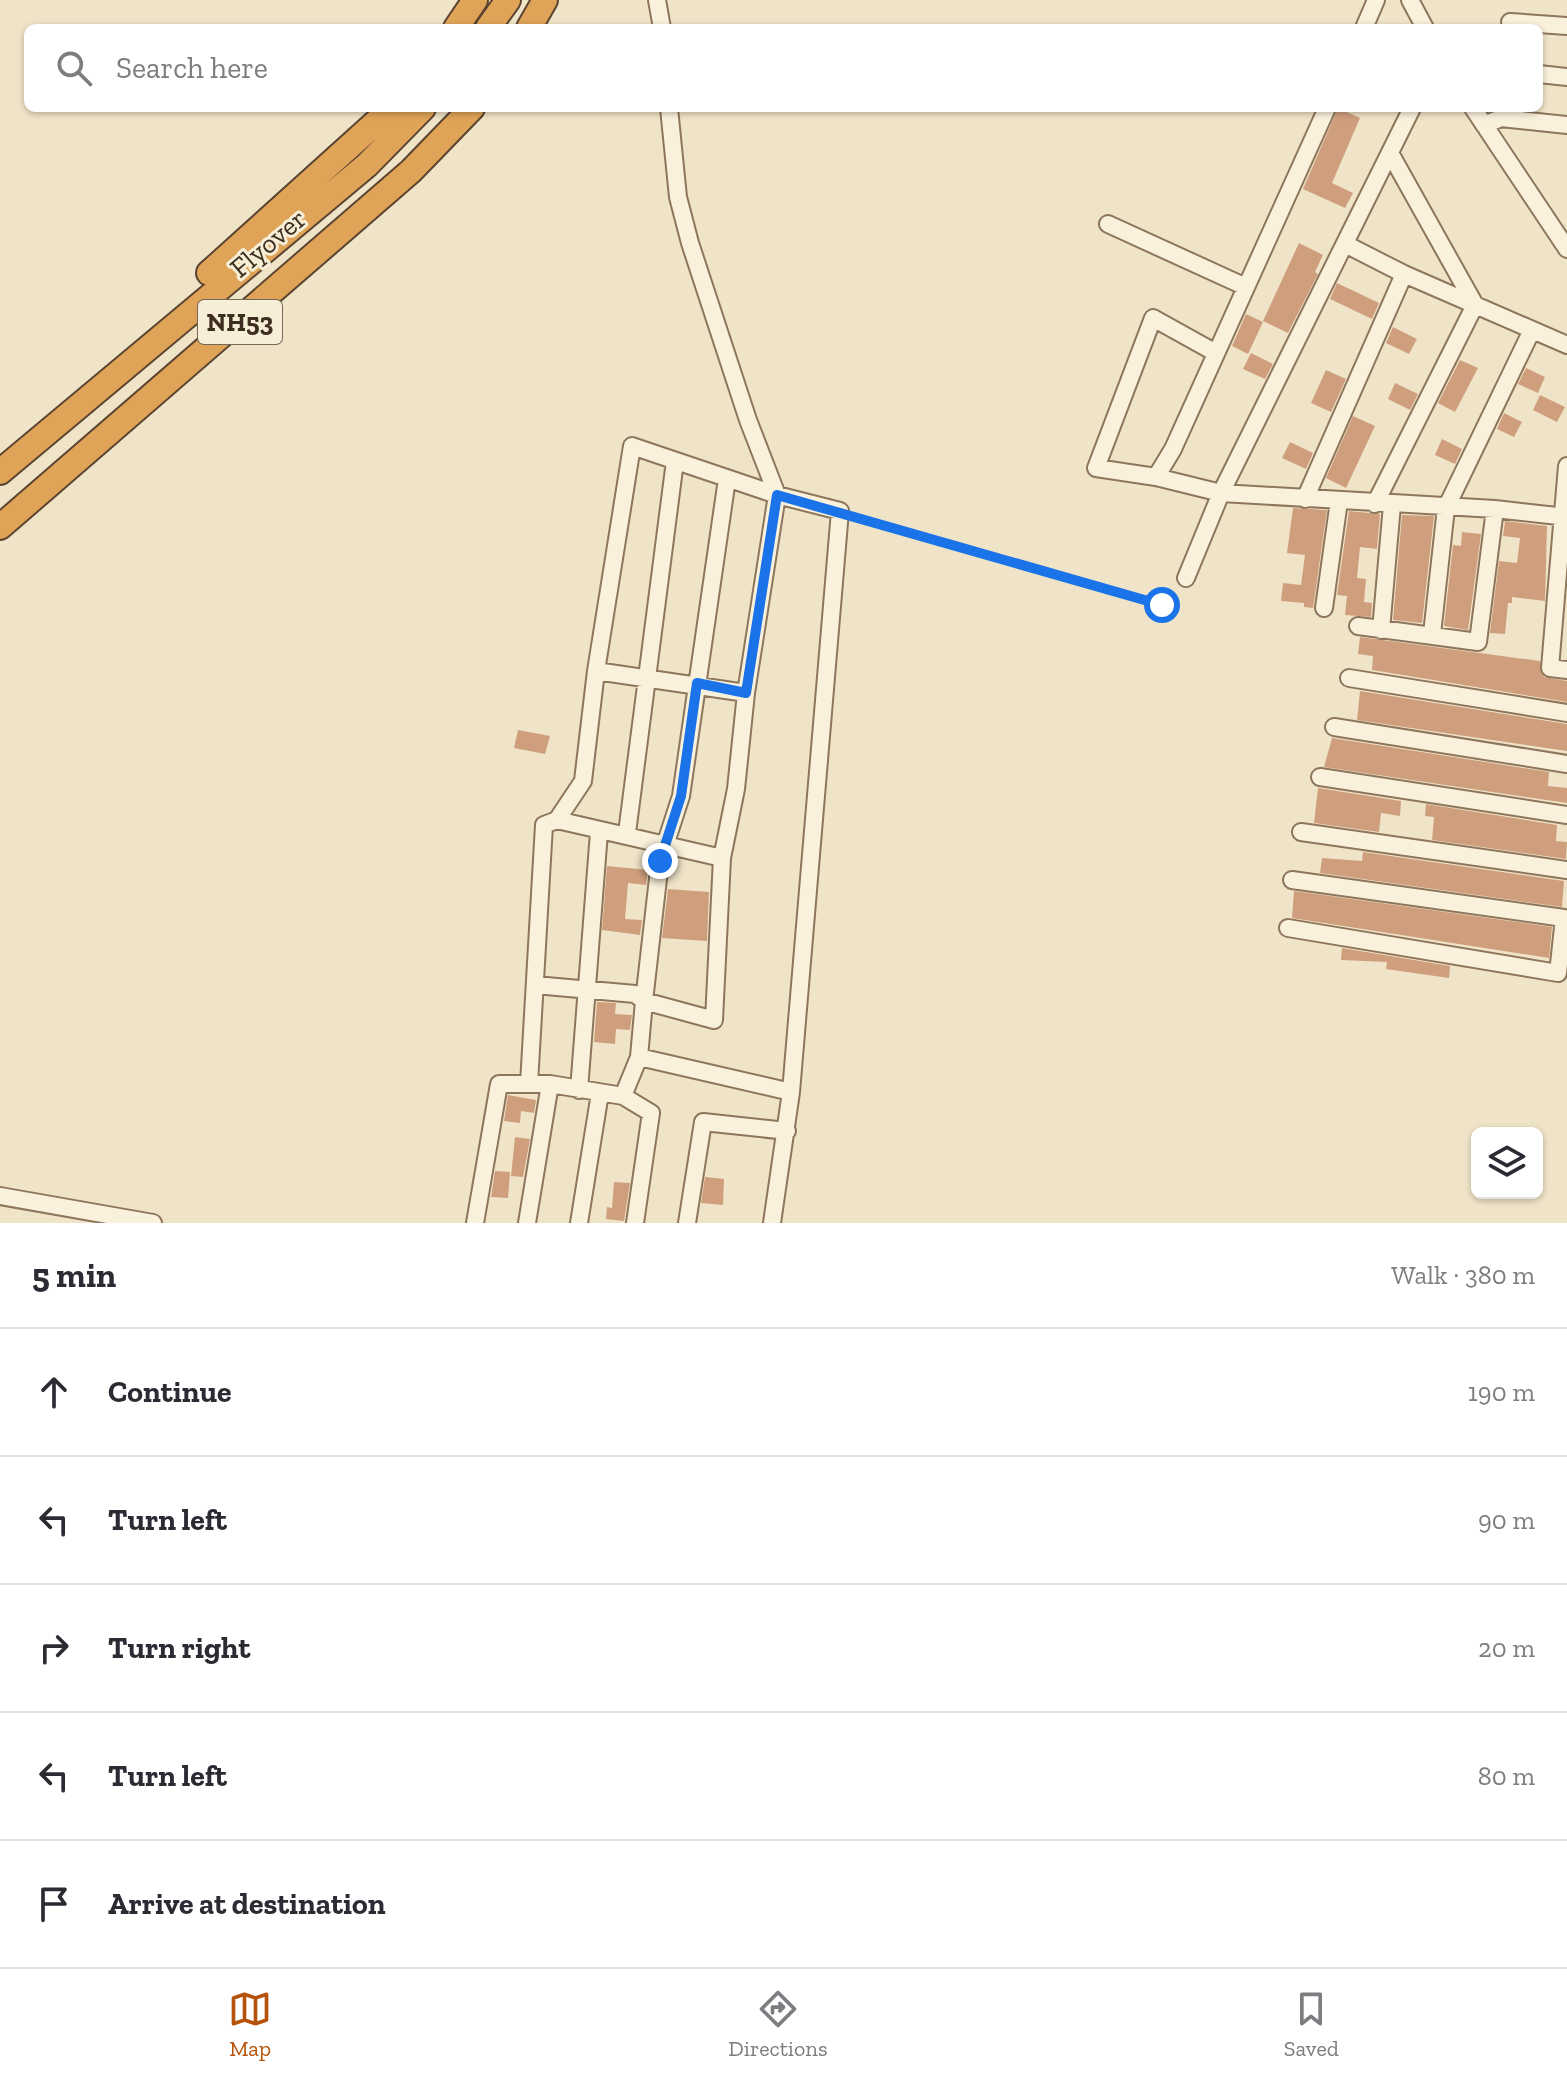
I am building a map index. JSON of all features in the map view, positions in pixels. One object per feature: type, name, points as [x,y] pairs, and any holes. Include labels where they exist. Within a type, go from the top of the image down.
[{"type":"highway","points":[[459,24],[475,0]]},
{"type":"highway","points":[[491,24],[508,0]]},
{"type":"highway","points":[[524,24],[536,0]]},
{"type":"highway","points":[[531,24],[545,0]]},
{"type":"highway","name":"NH53","points":[[0,451],[230,256],[388,112]]},
{"type":"highway","name":"Flyover","points":[[0,472],[367,165],[419,112]]},
{"type":"highway","name":"Flyover","points":[[0,511],[384,184],[456,112]]},
{"type":"highway","name":"NH53","points":[[0,527],[411,171],[468,112]]},
{"type":"street","points":[[657,0],[661,24]]},
{"type":"street","points":[[1366,24],[1376,0]]},
{"type":"street","points":[[1410,0],[1423,24]]},
{"type":"street","points":[[1510,22],[1538,24]]},
{"type":"street","points":[[1543,24],[1567,26]]},
{"type":"street","points":[[1543,74],[1567,77]]},
{"type":"street","points":[[535,985],[635,994],[644,1001],[714,1020],[722,858],[736,789],[746,693],[777,495],[748,420],[690,243],[678,197],[669,112]]},
{"type":"street","points":[[1156,477],[1325,112]]},
{"type":"street","points":[[1186,578],[1221,493],[1410,112]]},
{"type":"street","points":[[1476,112],[1567,249]]},
{"type":"street","points":[[1484,125],[1501,118],[1567,125]]},
{"type":"street","points":[[1390,153],[1475,305]]},
{"type":"street","points":[[1108,224],[1246,287]]},
{"type":"street","points":[[1345,244],[1404,274],[1567,345]]},
{"type":"street","points":[[1305,499],[1404,274]]},
{"type":"street","points":[[1381,630],[1383,504],[1475,305]]},
{"type":"street","points":[[1216,353],[1153,318],[1096,468],[1156,477],[1221,493],[1564,516]]},
{"type":"street","points":[[1432,634],[1446,508],[1532,330]]},
{"type":"street","points":[[529,1084],[544,825],[557,820],[583,781],[596,671],[632,446],[777,495],[840,511],[791,1092],[772,1223]]},
{"type":"street","points":[[627,833],[675,461]]},
{"type":"street","points":[[1567,466],[1550,668],[1567,670]]},
{"type":"street","points":[[623,1096],[639,1057],[665,844],[681,796],[727,479]]},
{"type":"street","points":[[1324,608],[1339,501]]},
{"type":"street","points":[[1358,626],[1478,642],[1495,509]]},
{"type":"street","points":[[596,671],[697,683],[746,693]]},
{"type":"street","points":[[1349,678],[1567,713]]},
{"type":"street","points":[[1334,727],[1567,764]]},
{"type":"street","points":[[1320,777],[1567,815]]},
{"type":"street","points":[[557,820],[599,832],[627,833],[722,858]]},
{"type":"street","points":[[579,1090],[599,832]]},
{"type":"street","points":[[1301,832],[1567,870]]},
{"type":"street","points":[[1288,928],[1558,973],[1566,914],[1292,880]]},
{"type":"street","points":[[639,1057],[791,1092]]},
{"type":"street","points":[[475,1223],[499,1084],[550,1084],[623,1096],[651,1113],[635,1223]]},
{"type":"street","points":[[527,1223],[550,1084]]},
{"type":"street","points":[[579,1223],[600,1093]]},
{"type":"street","points":[[687,1223],[703,1122],[787,1131]]},
{"type":"street","points":[[0,1196],[153,1223]]},
{"type":"path","points":[[840,511],[1162,605]]},
{"type":"building","points":[[1336,112],[1347,112],[1360,118],[1332,183],[1353,193],[1345,208],[1303,189]]},
{"type":"building","points":[[1299,243],[1323,255],[1315,272],[1318,274],[1288,333],[1263,321]]},
{"type":"building","points":[[1337,283],[1379,303],[1372,319],[1330,299]]},
{"type":"building","points":[[1246,314],[1263,322],[1248,354],[1232,346]]},
{"type":"building","points":[[1393,327],[1417,339],[1409,354],[1386,343]]},
{"type":"building","points":[[1251,353],[1273,364],[1265,379],[1243,369]]},
{"type":"building","points":[[1460,360],[1478,368],[1455,412],[1438,403]]},
{"type":"building","points":[[1526,368],[1545,377],[1538,393],[1518,384]]},
{"type":"building","points":[[1326,370],[1346,379],[1331,412],[1311,403]]},
{"type":"building","points":[[1395,383],[1418,394],[1410,410],[1388,399]]},
{"type":"building","points":[[1540,395],[1565,407],[1557,422],[1533,410]]},
{"type":"building","points":[[1504,413],[1522,422],[1514,437],[1497,429]]},
{"type":"building","points":[[1353,416],[1375,426],[1346,488],[1326,478]]},
{"type":"building","points":[[1442,439],[1462,449],[1455,464],[1435,455]]},
{"type":"building","points":[[1290,442],[1313,453],[1306,469],[1282,458]]},
{"type":"building","points":[[1293,508],[1327,510],[1313,608],[1304,607],[1304,603],[1281,601],[1283,583],[1301,585],[1305,555],[1287,553]]},
{"type":"building","points":[[1349,511],[1380,514],[1377,549],[1360,547],[1357,578],[1366,579],[1364,602],[1372,603],[1371,617],[1345,615],[1347,596],[1337,595]]},
{"type":"building","points":[[1402,515],[1434,516],[1422,623],[1393,620]]},
{"type":"building","points":[[1505,521],[1547,526],[1545,601],[1512,597],[1512,603],[1508,603],[1505,634],[1490,633],[1499,561],[1517,563],[1520,538],[1503,536]]},
{"type":"building","points":[[1462,532],[1481,534],[1468,630],[1444,626],[1453,545],[1461,546]]},
{"type":"building","points":[[1360,637],[1540,661],[1544,677],[1567,681],[1567,702],[1372,670],[1373,656],[1358,654]]},
{"type":"building","points":[[1360,691],[1567,724],[1567,751],[1357,720]]},
{"type":"building","points":[[518,730],[550,736],[545,754],[514,748]]},
{"type":"building","points":[[1332,738],[1549,772],[1548,786],[1567,788],[1567,803],[1324,767]]},
{"type":"building","points":[[1318,788],[1401,801],[1400,816],[1381,813],[1379,832],[1314,823]]},
{"type":"building","points":[[1426,804],[1557,825],[1556,841],[1567,842],[1566,859],[1432,840],[1434,817],[1425,816]]},
{"type":"building","points":[[1363,852],[1564,881],[1562,907],[1320,873],[1322,858],[1362,861]]},
{"type":"building","points":[[607,866],[648,870],[646,885],[628,883],[625,919],[642,920],[640,935],[602,930]]},
{"type":"building","points":[[668,889],[709,892],[707,941],[662,938]]},
{"type":"building","points":[[1294,891],[1552,927],[1549,958],[1292,918]]},
{"type":"building","points":[[1342,948],[1450,966],[1449,978],[1386,969],[1387,962],[1341,960]]},
{"type":"building","points":[[597,1002],[616,1003],[615,1014],[632,1015],[630,1030],[616,1029],[615,1044],[594,1042]]},
{"type":"building","points":[[508,1095],[536,1100],[534,1113],[521,1111],[520,1123],[504,1121]]},
{"type":"building","points":[[515,1137],[530,1139],[523,1177],[511,1176]]},
{"type":"building","points":[[495,1171],[510,1172],[508,1198],[491,1197]]},
{"type":"building","points":[[705,1177],[724,1179],[723,1205],[701,1203]]},
{"type":"building","points":[[614,1182],[630,1183],[624,1221],[606,1219],[607,1207],[612,1208]]},
{"type":"route","points":[[660,861],[681,796],[697,683],[746,693],[777,495],[1162,605]]}]
